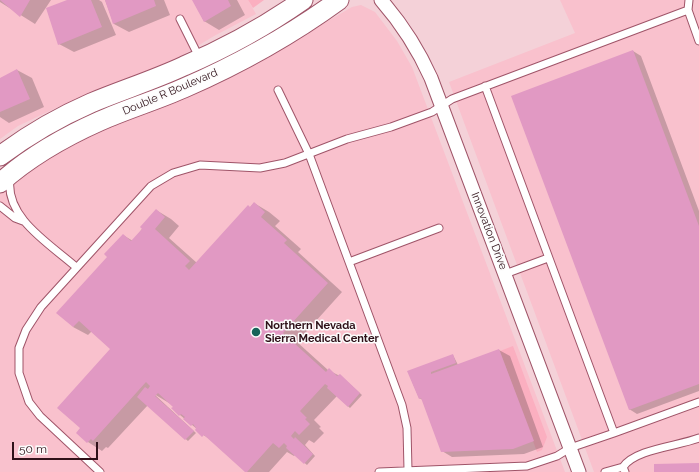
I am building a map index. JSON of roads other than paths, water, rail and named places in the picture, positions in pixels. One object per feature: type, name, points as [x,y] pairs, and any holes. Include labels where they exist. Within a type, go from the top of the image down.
[{"type":"main road","name":"Double R Boulevard","points":[[0,156],[40,129],[70,113],[200,59],[248,35],[303,0]]},
{"type":"main road","name":"Double R Boulevard","points":[[5,179],[40,153],[80,130],[185,88],[252,55],[294,30],[339,0]]},
{"type":"street","name":"Innovation Drive","points":[[381,0],[398,18],[414,43],[431,78],[579,472]]},
{"type":"lane","points":[[689,0],[688,10],[699,41]]},
{"type":"lane","points":[[100,472],[34,409],[24,392],[19,373],[20,348],[26,330],[38,310],[145,192],[158,181],[173,173],[191,167],[212,164],[268,167],[285,163],[347,139],[407,122],[432,112],[441,104],[485,86],[688,10]]},
{"type":"lane","points":[[180,20],[200,59]]},
{"type":"lane","points":[[485,86],[614,433]]},
{"type":"lane","points":[[278,90],[309,154],[402,405],[407,428],[408,470]]},
{"type":"lane","points":[[5,179],[11,197],[23,221]]},
{"type":"lane","points":[[0,206],[15,218],[23,221],[76,267]]},
{"type":"lane","points":[[349,262],[439,228]]},
{"type":"lane","points":[[505,274],[548,258]]},
{"type":"lane","points":[[379,472],[521,467],[557,456],[570,448],[699,402]]},
{"type":"lane","points":[[605,472],[624,469],[628,460],[640,455],[699,438]]},
{"type":"place","name":"Northern Nevada Sierra Medical Center","points":[[256,332]]}]
